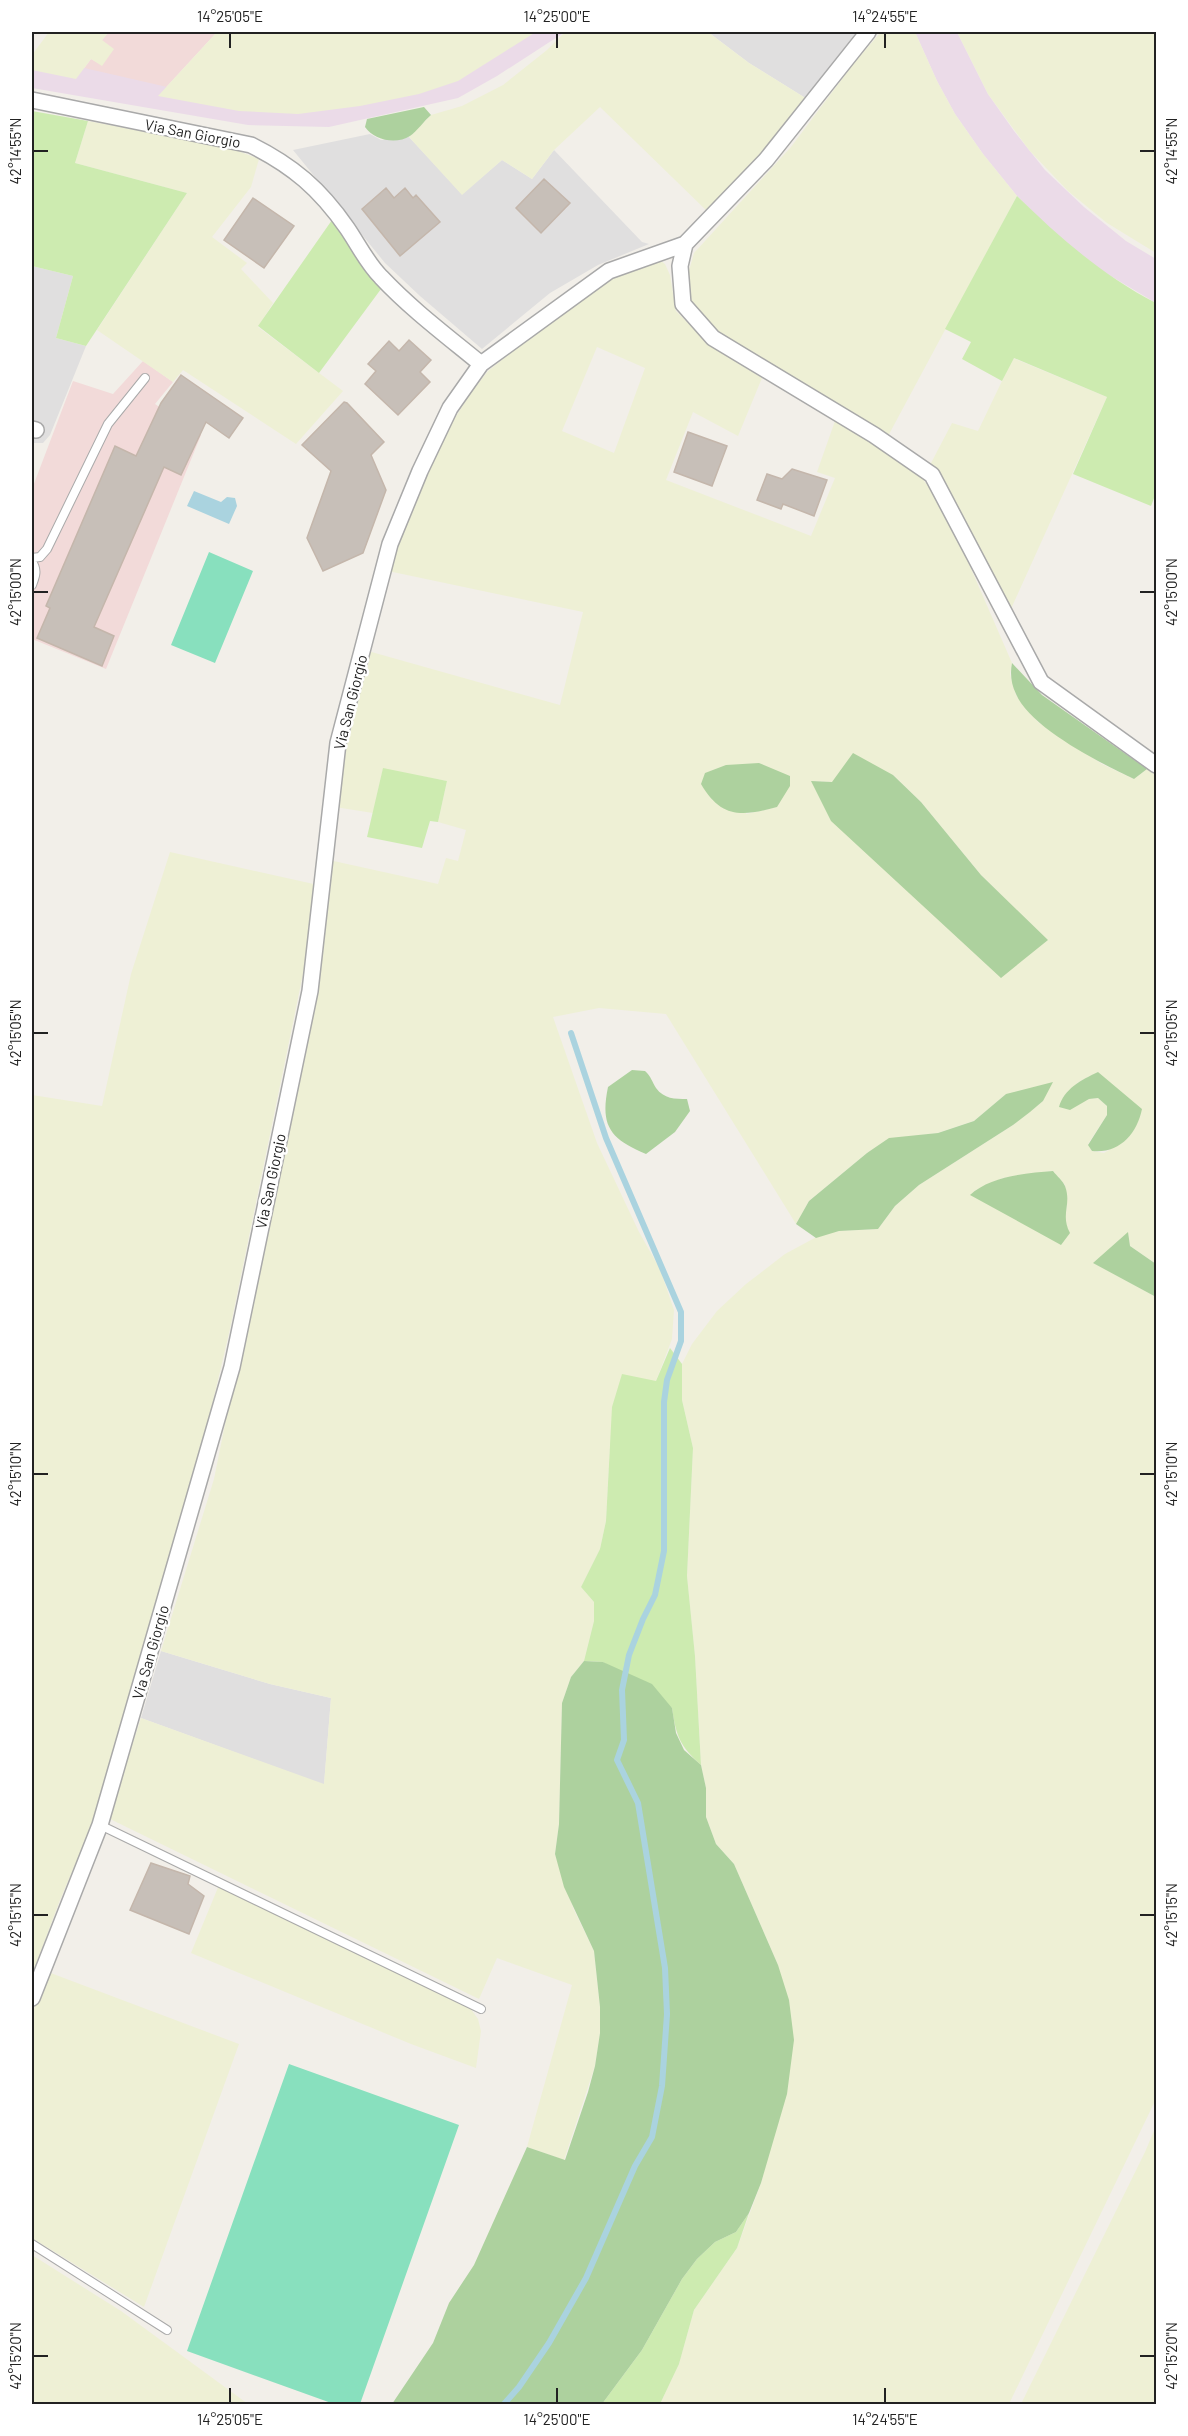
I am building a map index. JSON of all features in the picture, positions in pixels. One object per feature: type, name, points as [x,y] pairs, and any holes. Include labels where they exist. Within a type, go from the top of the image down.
[{"type":"street","points":[[868,32],[766,160],[685,244],[680,266],[683,304],[713,338],[874,435],[932,475],[1041,682],[1156,765]]},
{"type":"street","name":"Via San Giorgio","points":[[32,100],[251,145],[282,161],[313,186],[345,225],[379,275],[430,323],[481,364]]},
{"type":"street","name":"Via San Giorgio","points":[[32,1998],[100,1825],[232,1367],[310,992],[338,743],[390,544],[420,471],[450,408],[481,364],[609,271],[685,244]]},
{"type":"lane","points":[[32,585],[36,574],[32,560],[47,549],[108,424],[145,378]]},
{"type":"lane","points":[[100,1825],[481,2009]]},
{"type":"lane","points":[[32,2244],[167,2330]]},
{"type":"shaded area","points":[[109,32],[217,32],[158,96],[76,79],[91,59],[103,65],[102,40]]},
{"type":"shaded area","points":[[529,32],[565,32],[458,98],[329,127],[248,125],[32,88],[32,56],[250,106]]},
{"type":"shaded area","points":[[708,32],[857,32],[807,99],[749,63]]},
{"type":"shaded area","points":[[915,32],[957,32],[988,94],[1045,170],[1084,207],[1126,241],[1156,259],[1156,303],[1104,272],[1058,237],[1017,196],[955,114]]},
{"type":"shaded area","points":[[370,134],[381,140],[409,137],[462,194],[502,160],[532,179],[554,150],[642,242],[649,244],[598,265],[550,293],[482,349],[385,263],[293,150]]},
{"type":"shaded area","points":[[32,266],[73,276],[56,338],[86,346],[50,435],[43,443],[32,443]]},
{"type":"shaded area","points":[[143,361],[173,382],[155,404],[201,435],[106,669],[32,639],[32,489],[73,381],[113,394]]},
{"type":"shaded area","points":[[161,1651],[270,1684],[331,1698],[324,1785],[141,1718]]},
{"type":"green space","points":[[49,32],[109,32],[102,40],[114,49],[102,66],[91,59],[76,79],[32,70],[32,55]]},
{"type":"green space","points":[[217,32],[536,32],[458,81],[419,94],[360,106],[298,114],[239,111],[158,96]]},
{"type":"green space","points":[[565,32],[708,32],[749,63],[807,99],[750,174],[710,214],[600,107],[554,150],[532,179],[502,160],[462,195],[409,137],[431,115],[462,106],[503,85],[547,50]]},
{"type":"green space","points":[[881,32],[915,32],[955,114],[1017,196],[887,438],[718,338],[689,306],[688,274],[694,253],[791,147],[854,63]]},
{"type":"green space","points":[[957,32],[1156,32],[1156,253],[1107,223],[1068,191],[1029,150],[988,94]]},
{"type":"green space","points":[[424,107],[431,115],[413,134],[404,139],[386,140],[374,135],[365,127],[367,119]]},
{"type":"green space","points":[[32,111],[88,121],[75,163],[187,193],[86,346],[56,338],[73,276],[32,266]]},
{"type":"green space","points":[[88,121],[230,148],[259,159],[251,187],[212,237],[247,263],[241,269],[273,303],[258,327],[343,391],[296,444],[183,370],[173,382],[97,330],[187,193],[75,163]]},
{"type":"green space","points":[[1017,196],[1082,255],[1118,281],[1156,303],[1156,493],[1151,506],[1073,474],[1107,397],[1014,358],[1002,381],[962,359],[971,342],[945,329]]},
{"type":"green space","points":[[332,220],[381,289],[319,373],[258,326]]},
{"type":"green space","points":[[658,259],[665,264],[670,275],[676,311],[711,346],[762,378],[738,436],[693,412],[666,480],[811,536],[835,478],[817,472],[835,421],[881,446],[922,478],[945,509],[1012,663],[1010,674],[1016,695],[1038,722],[1102,764],[1134,779],[1147,769],[1156,776],[1156,1264],[1130,1246],[1128,1233],[1094,1263],[1156,1297],[1156,2099],[1009,2404],[660,2404],[679,2364],[694,2310],[737,2248],[761,2183],[770,2147],[778,1965],[734,1864],[716,1844],[706,1817],[706,1788],[701,1765],[695,1656],[687,1576],[693,1448],[682,1400],[682,1364],[692,1344],[717,1311],[746,1284],[785,1254],[822,1234],[878,1229],[895,1206],[919,1185],[1013,1125],[1043,1101],[1006,1094],[974,1121],[938,1133],[889,1139],[867,1153],[809,1201],[796,1224],[666,1014],[599,1008],[553,1017],[597,1143],[639,1232],[660,1269],[674,1310],[672,1339],[656,1381],[610,1445],[606,1521],[600,1549],[581,1587],[594,1602],[594,1621],[584,1661],[571,1677],[562,1703],[559,1824],[555,1854],[574,1910],[594,1951],[600,2007],[600,2033],[595,2066],[564,2160],[527,2147],[572,1985],[497,1958],[479,1999],[108,1818],[141,1718],[324,1784],[331,1698],[270,1684],[161,1651],[214,1479],[293,1085],[323,955],[329,860],[438,884],[446,858],[458,861],[466,830],[438,822],[447,781],[383,769],[373,813],[335,807],[342,759],[368,651],[560,705],[583,612],[388,571],[403,518],[443,437],[470,394],[488,371],[576,301],[627,270]],"holes":[[[597,347],[645,368],[614,453],[562,431]],[[759,763],[780,773],[777,807],[746,814]],[[893,775],[921,802],[981,875],[1047,940],[812,781],[832,782]],[[1098,1072],[1132,1131],[1127,1139],[1104,1153],[1092,1151],[1088,1144],[1107,1115],[1107,1106],[1098,1098],[1080,1103],[1077,1083]],[[1053,1171],[1065,1185],[1067,1205],[1064,1222],[971,1195],[976,1190],[1003,1178]]]},
{"type":"green space","points":[[1013,358],[1107,397],[1010,611],[930,465],[952,423],[978,431]]},
{"type":"green space","points":[[209,552],[253,571],[215,663],[171,645]]},
{"type":"green space","points":[[1012,663],[1042,695],[1147,769],[1134,779],[1068,744],[1051,732],[1024,707],[1016,694],[1011,678]]},
{"type":"green space","points":[[853,753],[893,775],[921,802],[981,875],[1048,940],[1001,978],[831,821],[811,781],[832,782]]},
{"type":"green space","points":[[759,763],[790,776],[790,786],[777,807],[753,812],[733,812],[716,803],[701,784],[705,773],[726,765]]},
{"type":"green space","points":[[383,768],[447,781],[438,822],[430,821],[422,848],[367,837]]},
{"type":"green space","points":[[170,852],[318,885],[311,935],[230,1329],[195,1478],[98,1811],[60,1900],[32,1975],[32,1095],[102,1106],[131,974]]},
{"type":"green space","points":[[632,1070],[645,1071],[659,1092],[666,1096],[687,1099],[690,1111],[675,1132],[646,1154],[624,1143],[611,1130],[607,1121],[608,1087]]},
{"type":"green space","points":[[1098,1072],[1142,1109],[1136,1127],[1118,1146],[1102,1151],[1092,1151],[1088,1145],[1107,1115],[1107,1106],[1098,1098],[1089,1099],[1070,1110],[1059,1107],[1069,1090]]},
{"type":"green space","points":[[1053,1082],[1043,1101],[1030,1112],[919,1185],[895,1206],[878,1229],[839,1231],[816,1238],[796,1224],[809,1201],[867,1153],[889,1138],[938,1133],[974,1121],[1006,1094]]},
{"type":"green space","points":[[1053,1171],[1064,1184],[1067,1193],[1066,1220],[1070,1233],[1061,1245],[970,1195],[998,1180],[1021,1174]]},
{"type":"green space","points":[[1128,1232],[1130,1246],[1156,1264],[1156,1297],[1093,1263]]},
{"type":"green space","points":[[670,1348],[682,1364],[682,1400],[693,1448],[687,1576],[695,1656],[701,1765],[680,1740],[672,1708],[603,1662],[584,1661],[594,1621],[594,1602],[581,1587],[600,1549],[606,1521],[612,1407],[622,1374],[656,1381]]},
{"type":"green space","points":[[584,1661],[603,1662],[652,1684],[672,1708],[676,1733],[684,1750],[701,1765],[706,1788],[706,1817],[716,1844],[734,1864],[778,1965],[789,2000],[794,2040],[787,2094],[761,2183],[749,2213],[736,2232],[715,2242],[697,2259],[682,2279],[642,2350],[602,2404],[392,2404],[433,2343],[449,2303],[474,2265],[527,2147],[565,2160],[595,2066],[600,2033],[600,2007],[594,1951],[564,1887],[555,1854],[559,1824],[562,1703],[571,1677]]},
{"type":"green space","points":[[219,1885],[468,2005],[478,2019],[481,2031],[476,2068],[411,2044],[191,1953]]},
{"type":"green space","points":[[48,1972],[239,2044],[144,2307],[32,2238],[32,2015]]},
{"type":"green space","points":[[289,2064],[459,2125],[360,2404],[334,2404],[187,2351]]},
{"type":"green space","points":[[1156,2126],[1156,2404],[1021,2404],[1145,2152]]},
{"type":"green space","points":[[749,2213],[737,2248],[694,2310],[679,2364],[660,2404],[602,2404],[642,2350],[682,2279],[697,2259],[715,2242],[736,2232]]},
{"type":"green space","points":[[32,2255],[121,2311],[248,2404],[32,2404]]},
{"type":"water","points":[[194,491],[221,502],[227,497],[235,498],[237,506],[229,524],[187,506]]},
{"type":"building","points":[[544,179],[570,203],[541,233],[516,208]]},
{"type":"building","points":[[386,188],[394,198],[405,188],[413,198],[416,195],[440,222],[400,256],[362,209]]},
{"type":"building","points":[[253,198],[294,226],[264,268],[224,240]]},
{"type":"building","points":[[409,340],[431,360],[420,372],[430,382],[398,415],[365,384],[376,371],[368,364],[389,341],[399,351]]},
{"type":"building","points":[[181,375],[243,418],[229,438],[206,422],[181,475],[164,467],[94,627],[114,636],[102,666],[37,638],[50,608],[46,606],[115,446],[136,456],[161,403]]},
{"type":"building","points":[[344,402],[384,442],[371,455],[386,490],[363,553],[323,571],[307,538],[331,471],[302,445]]},
{"type":"building","points":[[688,432],[727,446],[712,486],[674,472]]},
{"type":"building","points":[[792,469],[827,480],[814,516],[783,504],[781,509],[757,500],[767,474],[782,479]]},
{"type":"building","points":[[151,1863],[190,1876],[188,1884],[204,1896],[189,1934],[130,1910]]},
{"type":"waterway","points":[[504,2404],[519,2387],[549,2343],[586,2278],[635,2166],[652,2137],[662,2086],[667,2014],[665,1968],[638,1803],[617,1760],[624,1740],[622,1690],[629,1655],[655,1595],[664,1551],[664,1402],[667,1380],[681,1341],[681,1312],[606,1138],[571,1033]]}]
